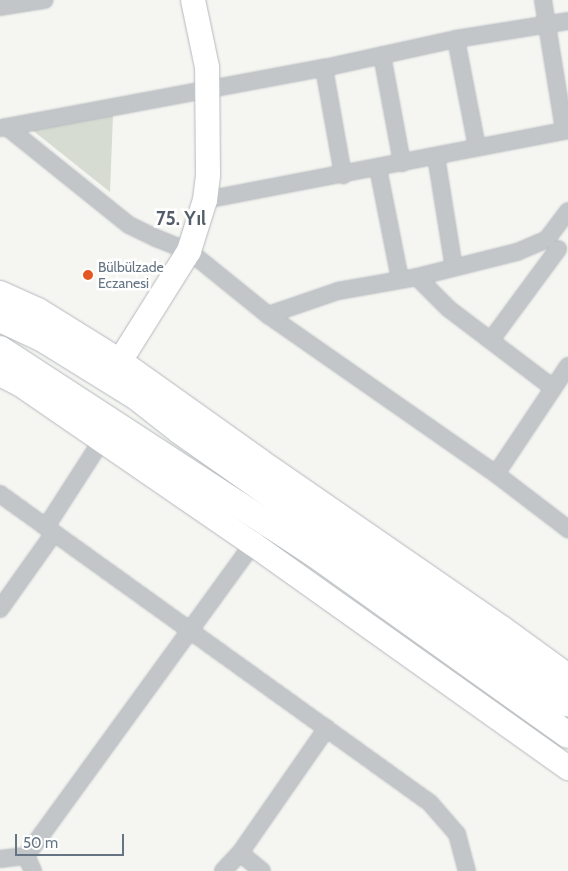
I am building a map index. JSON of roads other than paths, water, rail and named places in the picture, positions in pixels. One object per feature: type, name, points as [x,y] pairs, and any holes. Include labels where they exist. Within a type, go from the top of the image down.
[{"type":"main road","points":[[0,319],[43,339],[138,398],[180,431],[568,704]]},
{"type":"main road","points":[[0,349],[313,553],[568,735]]},
{"type":"street","points":[[0,7],[44,0]]},
{"type":"street","points":[[120,361],[189,250],[205,200],[208,175],[207,68],[193,0]]},
{"type":"street","points":[[205,200],[343,175],[566,130],[543,0]]},
{"type":"street","points":[[4,128],[324,68],[456,39],[568,21]]},
{"type":"street","points":[[456,39],[477,147]]},
{"type":"street","points":[[382,55],[402,163]]},
{"type":"street","points":[[324,68],[343,175]]},
{"type":"street","points":[[4,128],[129,225],[156,238],[189,250],[268,314],[496,474],[568,529]]},
{"type":"street","points":[[436,156],[454,268]]},
{"type":"street","points":[[378,168],[400,280]]},
{"type":"street","points":[[491,340],[558,249],[568,211]]},
{"type":"street","points":[[268,314],[338,291],[417,277],[517,252],[558,249]]},
{"type":"street","points":[[417,277],[448,309],[553,388]]},
{"type":"street","points":[[0,294],[38,310],[120,361],[260,461],[494,622],[568,676]]},
{"type":"street","points":[[496,474],[568,366]]},
{"type":"street","points":[[0,374],[20,384],[252,544],[568,768]]},
{"type":"street","points":[[0,609],[50,530],[102,440]]},
{"type":"street","points":[[0,494],[190,632],[430,802],[456,834],[467,871]]},
{"type":"street","points":[[0,859],[26,856],[252,544]]},
{"type":"street","points":[[223,871],[240,853],[327,728]]},
{"type":"street","points":[[240,853],[262,871]]},
{"type":"street","points":[[26,856],[33,871]]},
{"type":"place","name":"Bülbülzade Eczanesi","points":[[88,275]]},
{"type":"district","name":"75. Yıl","points":[[181,219]]}]
